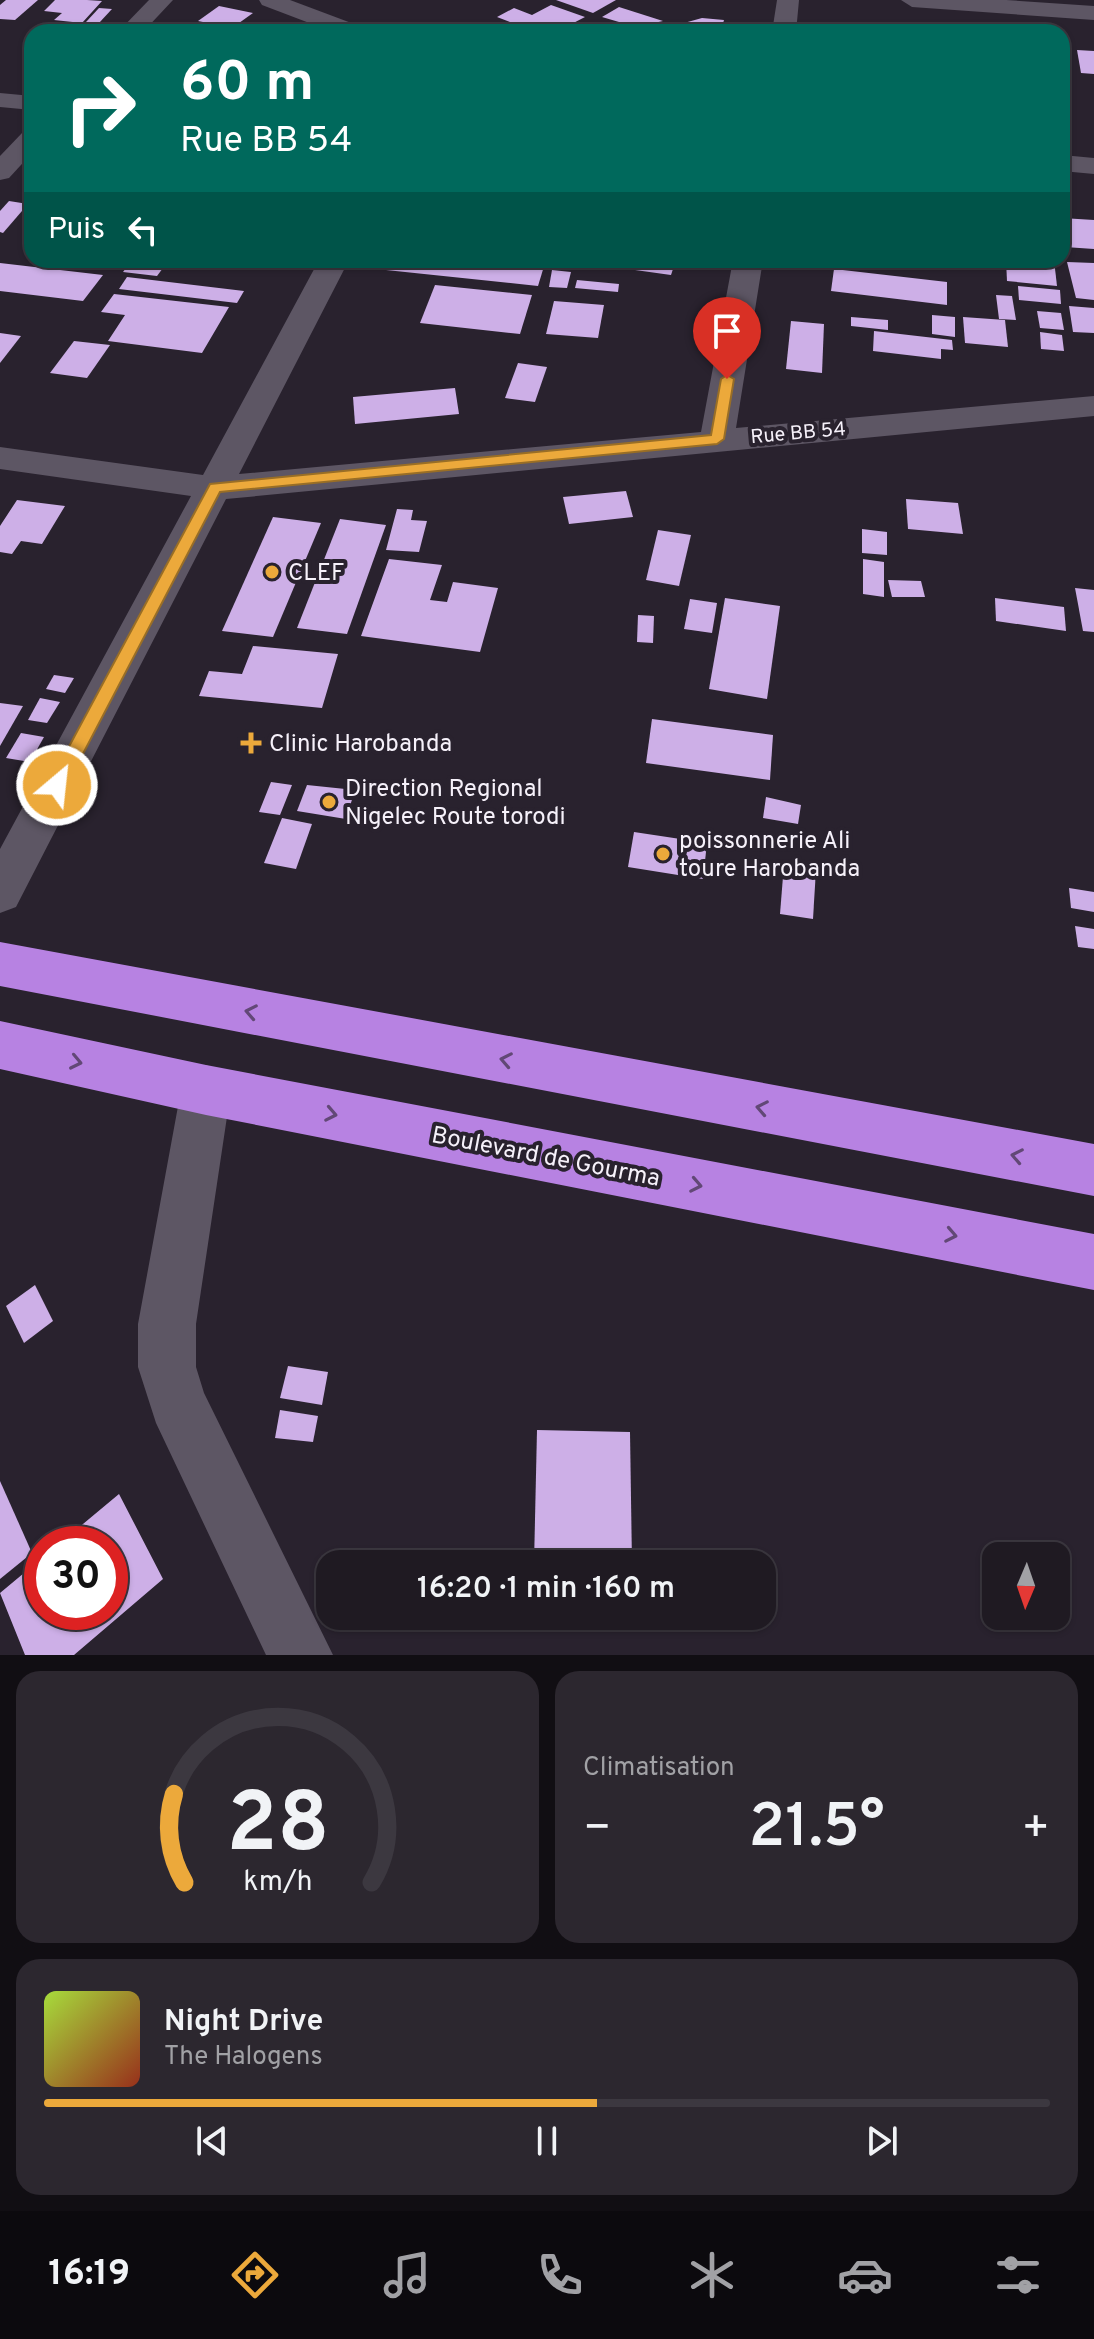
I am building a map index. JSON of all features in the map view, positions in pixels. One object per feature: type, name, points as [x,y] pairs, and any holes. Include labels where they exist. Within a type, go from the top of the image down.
[{"type":"highway","points":[[0,964],[1094,1170]]},
{"type":"highway","name":"Boulevard de Gourma","points":[[0,1045],[206,1090],[1094,1262]]},
{"type":"street","points":[[138,24],[162,0]]},
{"type":"street","points":[[270,0],[333,24]]},
{"type":"street","points":[[785,24],[788,0]]},
{"type":"street","points":[[912,0],[1094,13]]},
{"type":"street","points":[[0,100],[24,102]]},
{"type":"street","points":[[0,172],[24,146]]},
{"type":"street","points":[[1070,164],[1094,166]]},
{"type":"street","points":[[0,893],[330,268]]},
{"type":"street","points":[[717,439],[747,268]]},
{"type":"street","name":"Rue BB 54","points":[[0,458],[215,488],[1094,406]]},
{"type":"street","points":[[206,1090],[167,1324],[167,1367],[177,1402],[300,1655]]},
{"type":"building","points":[[6,0],[38,0],[15,20],[0,19],[0,5]]},
{"type":"building","points":[[55,0],[102,1],[82,23],[54,20],[62,13],[44,11]]},
{"type":"building","points":[[556,0],[616,0],[593,13]]},
{"type":"building","points":[[551,5],[585,17],[571,24],[515,24],[497,17],[514,8],[532,15]]},
{"type":"building","points":[[219,6],[253,13],[238,24],[198,21]]},
{"type":"building","points":[[619,7],[663,21],[626,24],[602,17]]},
{"type":"building","points":[[99,8],[112,9],[99,23],[86,22]]},
{"type":"building","points":[[702,18],[724,20],[723,24],[684,23]]},
{"type":"building","points":[[1077,50],[1094,51],[1094,74],[1081,73]]},
{"type":"building","points":[[9,201],[24,203],[24,209],[3,233],[0,232],[0,211]]},
{"type":"building","points":[[1070,218],[1094,220],[1094,249],[1070,247]]},
{"type":"building","points":[[1070,262],[1094,263],[1094,300],[1076,298],[1068,268]]},
{"type":"building","points":[[0,263],[103,275],[83,301],[0,291]]},
{"type":"building","points":[[126,268],[163,268],[157,276],[123,272]]},
{"type":"building","points":[[387,268],[543,268],[538,286]]},
{"type":"building","points":[[621,268],[673,268],[671,275]]},
{"type":"building","points":[[1006,268],[1055,268],[1057,286],[1007,281]]},
{"type":"building","points":[[834,269],[947,282],[947,305],[831,291]]},
{"type":"building","points":[[552,270],[571,272],[567,288],[549,287]]},
{"type":"building","points":[[127,277],[244,291],[237,303],[119,289]]},
{"type":"building","points":[[577,280],[619,284],[618,292],[575,288]]},
{"type":"building","points":[[435,285],[532,295],[520,334],[420,323]]},
{"type":"building","points":[[1018,286],[1060,290],[1061,304],[1019,300]]},
{"type":"building","points":[[114,294],[229,307],[202,353],[108,341],[125,315],[101,312]]},
{"type":"building","points":[[996,295],[1012,296],[1016,320],[999,319]]},
{"type":"building","points":[[554,301],[604,305],[598,338],[546,334]]},
{"type":"building","points":[[1069,306],[1094,308],[1094,333],[1073,332]]},
{"type":"building","points":[[1037,311],[1061,313],[1064,330],[1040,328]]},
{"type":"building","points":[[932,315],[955,317],[955,337],[932,334]]},
{"type":"building","points":[[851,317],[888,320],[888,330],[851,326]]},
{"type":"building","points":[[963,317],[1005,320],[1008,347],[965,343]]},
{"type":"building","points":[[791,321],[824,324],[822,373],[786,369]]},
{"type":"building","points":[[874,331],[952,340],[953,350],[941,349],[941,359],[873,351]]},
{"type":"building","points":[[1040,332],[1062,335],[1064,351],[1041,349]]},
{"type":"building","points":[[0,333],[21,336],[0,363]]},
{"type":"building","points":[[74,341],[110,345],[87,378],[50,373]]},
{"type":"building","points":[[518,363],[547,367],[535,402],[505,398]]},
{"type":"building","points":[[455,388],[459,414],[355,424],[353,397]]},
{"type":"building","points":[[626,491],[633,517],[569,524],[563,497]]},
{"type":"building","points":[[906,499],[958,503],[963,534],[908,529]]},
{"type":"building","points":[[17,500],[65,506],[42,544],[21,541],[12,554],[0,552],[0,526]]},
{"type":"building","points":[[397,509],[413,510],[411,520],[427,521],[419,552],[386,550]]},
{"type":"building","points":[[273,517],[321,523],[273,637],[222,631]]},
{"type":"building","points":[[340,519],[386,525],[347,634],[297,628]]},
{"type":"building","points":[[862,529],[887,532],[887,555],[862,553]]},
{"type":"building","points":[[658,530],[691,535],[679,586],[646,580]]},
{"type":"building","points":[[389,559],[442,565],[430,600],[447,602],[453,582],[498,588],[480,652],[361,636]]},
{"type":"building","points":[[863,559],[884,562],[884,597],[863,594]]},
{"type":"building","points":[[888,580],[921,581],[925,597],[892,597]]},
{"type":"building","points":[[1075,588],[1094,590],[1094,632],[1083,631]]},
{"type":"building","points":[[725,598],[780,606],[767,699],[709,689]]},
{"type":"building","points":[[995,598],[1064,607],[1066,631],[996,621]]},
{"type":"building","points":[[690,599],[717,603],[712,633],[684,629]]},
{"type":"building","points":[[638,615],[654,616],[653,643],[637,642]]},
{"type":"building","points":[[253,646],[338,654],[322,708],[199,696],[209,671],[242,674]]},
{"type":"building","points":[[54,675],[74,678],[65,693],[46,689]]},
{"type":"building","points":[[40,698],[60,702],[47,723],[28,720]]},
{"type":"building","points":[[0,703],[23,706],[0,746]]},
{"type":"building","points":[[652,719],[773,735],[770,780],[646,763]]},
{"type":"building","points":[[21,733],[44,737],[30,762],[6,758]]},
{"type":"building","points":[[271,782],[292,785],[280,815],[259,812]]},
{"type":"building","points":[[307,785],[355,790],[346,819],[297,811]]},
{"type":"building","points":[[766,797],[801,805],[798,824],[763,818]]},
{"type":"building","points":[[282,818],[312,824],[296,869],[264,863]]},
{"type":"building","points":[[634,832],[707,843],[703,879],[628,867]]},
{"type":"building","points":[[784,864],[816,869],[813,919],[780,914]]},
{"type":"building","points":[[1069,888],[1094,892],[1094,912],[1071,908]]},
{"type":"building","points":[[1075,926],[1094,929],[1094,949],[1078,947]]},
{"type":"building","points":[[35,1285],[53,1321],[24,1343],[6,1306]]},
{"type":"building","points":[[288,1366],[328,1372],[322,1405],[280,1398]]},
{"type":"building","points":[[280,1410],[318,1416],[313,1442],[275,1438]]},
{"type":"building","points":[[537,1430],[630,1432],[632,1550],[534,1550]]},
{"type":"building","points":[[0,1481],[24,1535],[24,1560],[0,1579]]},
{"type":"building","points":[[119,1494],[163,1579],[128,1609],[128,1526],[81,1526]]},
{"type":"building","points":[[24,1573],[24,1630],[103,1630],[74,1655],[25,1655],[0,1593]]},
{"type":"place","name":"CLEF","points":[[272,572]]},
{"type":"place","name":"Clinic Harobanda","points":[[251,743]]},
{"type":"place","name":"Direction Regional Nigelec Route torodi","points":[[329,802]]},
{"type":"place","name":"poissonnerie Ali toure Harobanda","points":[[663,854]]},
{"type":"route","points":[[57,785],[215,488],[717,439],[727,379]]}]
